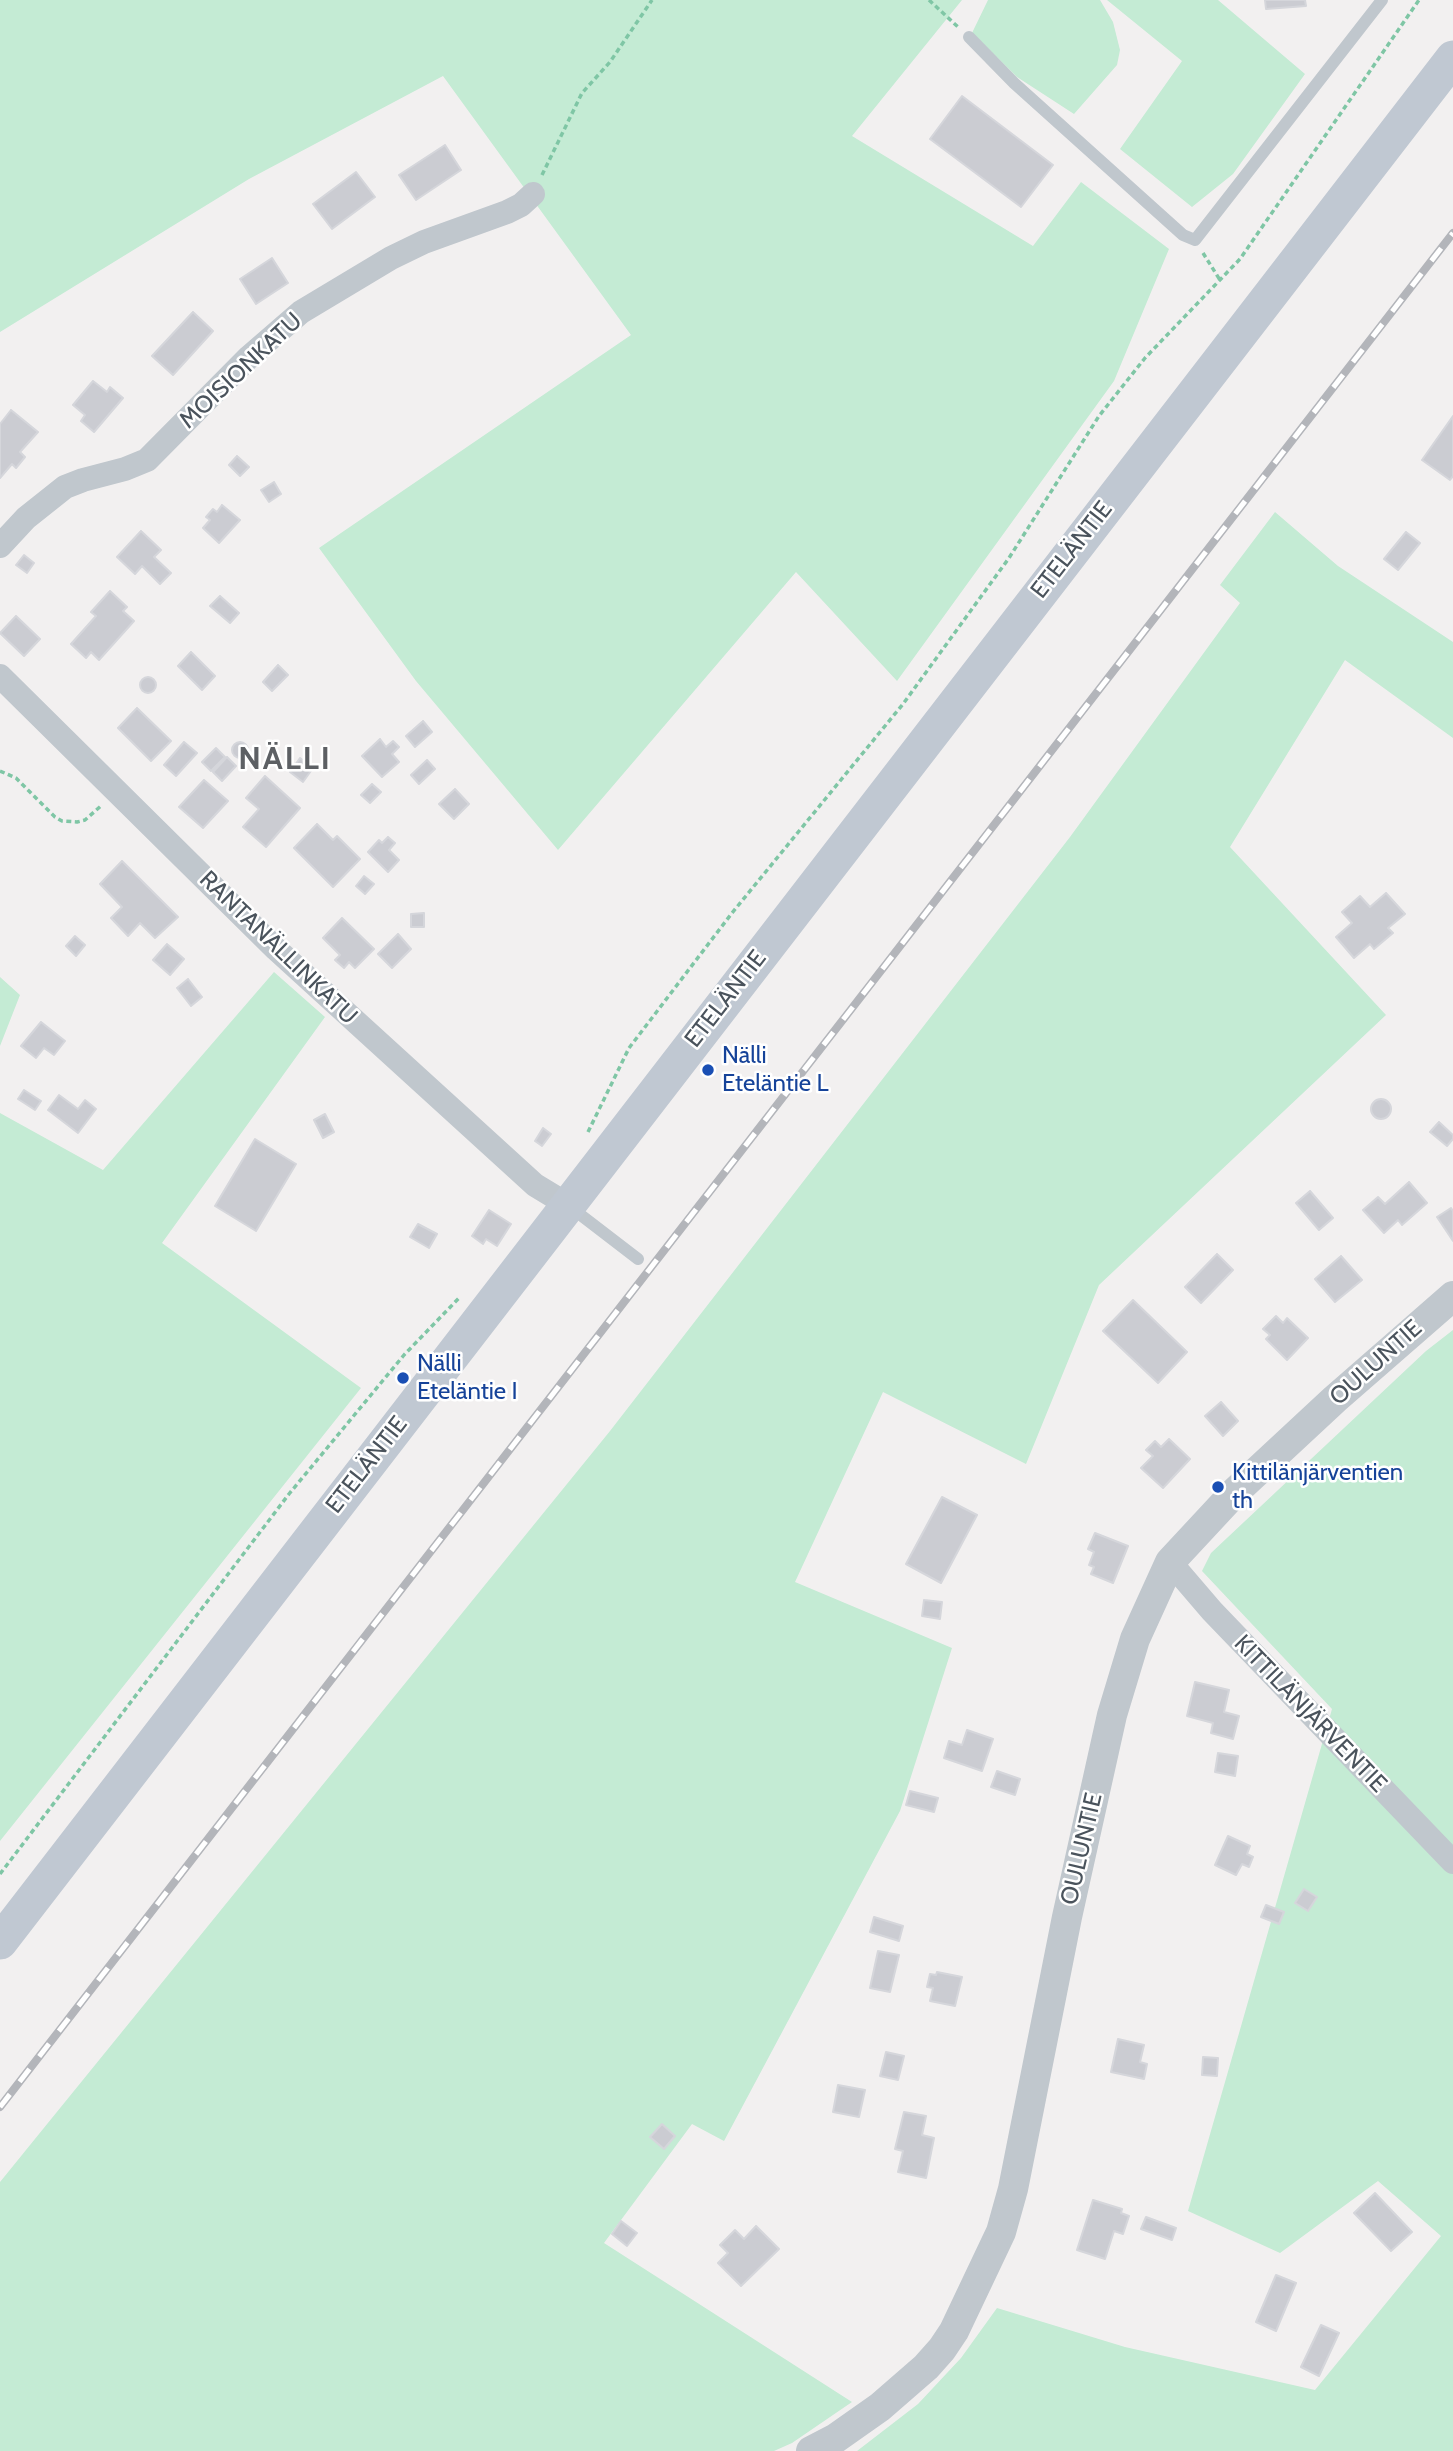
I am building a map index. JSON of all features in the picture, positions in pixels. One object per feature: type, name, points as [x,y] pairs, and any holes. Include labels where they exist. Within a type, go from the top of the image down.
[{"type":"main road","name":"ETELÄNTIE","points":[[0,1942],[1453,58]]},
{"type":"street","name":"MOISIONKATU","points":[[0,546],[26,518],[65,487],[147,460],[248,356],[301,312],[391,258],[433,239],[507,212],[521,205],[533,194]]},
{"type":"street","name":"RANTANÄLLINKATU","points":[[0,676],[276,949],[535,1185],[568,1205]]},
{"type":"street","name":"OULUNTIE","points":[[811,2451],[836,2438],[880,2407],[934,2358],[954,2331],[1001,2232],[1013,2189],[1067,1917],[1112,1716],[1135,1639],[1170,1562],[1245,1482],[1342,1392],[1453,1296]]},
{"type":"street","name":"KITTILÄNJÄRVENTIE","points":[[1170,1562],[1221,1620],[1453,1862]]},
{"type":"lane","points":[[969,37],[1014,83],[1183,235],[1195,240],[1382,0]]},
{"type":"lane","points":[[568,1205],[638,1259]]},
{"type":"path","points":[[533,194],[582,93],[610,62],[652,0]]},
{"type":"path","points":[[929,0],[969,37]]},
{"type":"path","points":[[587,1133],[629,1048],[732,913],[903,704],[1009,558],[1099,416],[1145,358],[1240,259],[1419,0]]},
{"type":"path","points":[[1195,240],[1220,281]]},
{"type":"path","points":[[0,771],[16,778],[55,817],[69,822],[92,816],[117,792]]},
{"type":"path","points":[[0,1874],[289,1494],[404,1355],[467,1290]]},
{"type":"green space","points":[[0,0],[962,0],[852,136],[1033,246],[1081,182],[1169,249],[1114,381],[897,681],[796,572],[558,850],[416,681],[319,548],[631,335],[443,76],[249,179],[0,332]]},
{"type":"green space","points":[[988,0],[1100,0],[1113,22],[1120,50],[1117,65],[1074,114],[1017,77],[972,33]]},
{"type":"green space","points":[[1107,0],[1218,0],[1305,74],[1233,174],[1192,207],[1120,149],[1182,61]]},
{"type":"green space","points":[[1275,512],[1338,566],[1453,642],[1453,738],[1345,660],[1230,847],[1386,1015],[1099,1285],[1026,1464],[883,1392],[795,1582],[952,1648],[900,1811],[724,2141],[692,2124],[604,2243],[852,2402],[792,2443],[774,2451],[0,2451],[0,2182],[610,1431],[1070,837],[1240,603],[1220,585]]},
{"type":"green space","points":[[274,972],[325,1017],[162,1243],[361,1388],[0,1841],[0,1113],[103,1170]]},
{"type":"green space","points":[[0,977],[20,995],[0,1046]]},
{"type":"green space","points":[[1453,1330],[1453,2451],[857,2451],[918,2404],[961,2358],[997,2308],[1125,2347],[1315,2390],[1441,2236],[1378,2181],[1280,2253],[1188,2211],[1332,1709],[1202,1571],[1211,1553],[1426,1351]]},
{"type":"building","points":[[1265,0],[1305,0],[1306,6],[1266,9]]},
{"type":"building","points":[[962,96],[1053,165],[1021,207],[930,139]]},
{"type":"building","points":[[445,145],[461,170],[416,200],[399,175]]},
{"type":"building","points":[[356,172],[375,197],[332,229],[313,204]]},
{"type":"building","points":[[272,258],[288,283],[256,304],[240,279]]},
{"type":"building","points":[[193,312],[213,331],[173,375],[152,356]]},
{"type":"building","points":[[93,381],[107,392],[110,387],[123,398],[94,432],[81,421],[85,415],[73,405]]},
{"type":"building","points":[[11,410],[38,432],[20,452],[25,457],[16,468],[12,464],[0,478],[0,424]]},
{"type":"building","points":[[1453,416],[1453,476],[1450,480],[1422,460]]},
{"type":"building","points":[[237,456],[249,467],[240,476],[229,465]]},
{"type":"building","points":[[274,482],[281,494],[269,502],[261,490]]},
{"type":"building","points":[[222,505],[240,520],[219,543],[203,528],[210,520],[206,517],[213,509],[217,512]]},
{"type":"building","points":[[141,531],[161,550],[154,557],[171,573],[160,584],[142,566],[135,574],[117,557]]},
{"type":"building","points":[[1406,532],[1420,543],[1398,570],[1384,559]]},
{"type":"building","points":[[24,555],[34,563],[27,573],[16,565]]},
{"type":"building","points":[[110,591],[127,607],[123,611],[134,621],[99,660],[91,652],[86,658],[71,644],[96,616],[91,612]]},
{"type":"building","points":[[220,596],[239,613],[230,623],[210,606]]},
{"type":"building","points":[[16,616],[40,639],[24,656],[0,633]]},
{"type":"building","points":[[191,652],[215,676],[202,690],[178,666]]},
{"type":"building","points":[[278,665],[288,675],[272,691],[263,682]]},
{"type":"building","points":[[148,677],[156,685],[148,693],[140,685]]},
{"type":"building","points":[[137,708],[171,741],[151,761],[118,728]]},
{"type":"building","points":[[423,721],[432,732],[415,747],[406,736]]},
{"type":"building","points":[[380,739],[386,747],[393,741],[399,747],[392,754],[399,762],[382,777],[362,756]]},
{"type":"building","points":[[184,742],[197,753],[176,776],[164,765]]},
{"type":"building","points":[[240,742],[248,750],[240,758],[232,750]]},
{"type":"building","points":[[216,748],[225,757],[211,771],[202,762]]},
{"type":"building","points":[[227,757],[236,766],[222,781],[213,772]]},
{"type":"building","points":[[300,758],[313,768],[303,782],[290,772]]},
{"type":"building","points":[[427,760],[435,769],[419,784],[411,775]]},
{"type":"building","points":[[265,776],[300,808],[266,847],[243,827],[259,809],[246,798]]},
{"type":"building","points":[[204,780],[228,801],[203,828],[179,807]]},
{"type":"building","points":[[372,784],[381,792],[370,803],[361,795]]},
{"type":"building","points":[[455,789],[469,804],[454,819],[439,804]]},
{"type":"building","points":[[317,824],[333,840],[337,836],[360,859],[333,887],[294,848]]},
{"type":"building","points":[[388,837],[395,843],[389,850],[399,860],[388,872],[368,852],[379,840],[382,843]]},
{"type":"building","points":[[122,861],[178,917],[155,938],[140,923],[128,936],[111,918],[122,907],[100,884]]},
{"type":"building","points":[[364,876],[374,884],[365,894],[356,886]]},
{"type":"building","points":[[1386,893],[1405,914],[1388,928],[1393,933],[1374,949],[1370,944],[1354,958],[1336,937],[1352,923],[1342,912],[1360,896],[1370,907]]},
{"type":"building","points":[[424,913],[424,927],[411,927],[411,914]]},
{"type":"building","points":[[342,918],[374,949],[355,968],[349,962],[344,968],[335,960],[340,955],[323,938]]},
{"type":"building","points":[[398,934],[411,949],[392,968],[378,954]]},
{"type":"building","points":[[75,936],[85,945],[76,956],[66,946]]},
{"type":"building","points":[[167,944],[184,959],[170,975],[153,960]]},
{"type":"building","points":[[188,979],[202,997],[191,1006],[177,988]]},
{"type":"building","points":[[41,1022],[65,1041],[54,1055],[44,1048],[36,1058],[21,1046]]},
{"type":"building","points":[[24,1090],[41,1101],[35,1110],[18,1099]]},
{"type":"building","points":[[59,1095],[78,1109],[85,1100],[96,1109],[78,1133],[48,1110]]},
{"type":"building","points":[[1381,1099],[1388,1102],[1391,1109],[1388,1116],[1381,1119],[1374,1116],[1371,1109],[1374,1102]]},
{"type":"building","points":[[325,1114],[334,1132],[323,1138],[314,1120]]},
{"type":"building","points":[[1439,1122],[1453,1135],[1447,1146],[1430,1132]]},
{"type":"building","points":[[543,1128],[551,1134],[542,1146],[535,1141]]},
{"type":"building","points":[[255,1139],[296,1164],[256,1231],[215,1206]]},
{"type":"building","points":[[1409,1182],[1427,1203],[1402,1225],[1398,1220],[1384,1233],[1363,1210],[1378,1197],[1385,1204]]},
{"type":"building","points":[[1310,1191],[1333,1218],[1319,1230],[1296,1203]]},
{"type":"building","points":[[1451,1208],[1453,1211],[1453,1241],[1437,1217]]},
{"type":"building","points":[[489,1210],[511,1224],[497,1246],[486,1239],[483,1244],[472,1236]]},
{"type":"building","points":[[418,1224],[437,1234],[429,1248],[410,1237]]},
{"type":"building","points":[[1217,1254],[1233,1270],[1201,1303],[1185,1287]]},
{"type":"building","points":[[1341,1256],[1362,1280],[1335,1302],[1315,1279]]},
{"type":"building","points":[[1133,1300],[1187,1352],[1158,1383],[1103,1331]]},
{"type":"building","points":[[1276,1316],[1283,1323],[1287,1318],[1308,1338],[1287,1360],[1266,1339],[1270,1335],[1263,1329]]},
{"type":"building","points":[[1221,1402],[1238,1421],[1223,1436],[1205,1416]]},
{"type":"building","points":[[1169,1439],[1190,1459],[1163,1488],[1141,1468],[1153,1456],[1146,1450],[1155,1441],[1161,1447]]},
{"type":"building","points":[[942,1497],[977,1515],[941,1583],[906,1564]]},
{"type":"building","points":[[1095,1533],[1128,1546],[1113,1583],[1091,1574],[1094,1567],[1089,1565],[1094,1552],[1088,1549]]},
{"type":"building","points":[[924,1600],[942,1602],[940,1619],[922,1616]]},
{"type":"building","points":[[1195,1682],[1229,1690],[1224,1712],[1239,1716],[1233,1739],[1211,1733],[1213,1723],[1187,1716]]},
{"type":"building","points":[[967,1730],[993,1739],[982,1771],[944,1758],[949,1741],[962,1745]]},
{"type":"building","points":[[1218,1753],[1238,1756],[1235,1776],[1215,1772]]},
{"type":"building","points":[[997,1771],[1020,1779],[1015,1795],[991,1787]]},
{"type":"building","points":[[910,1791],[938,1798],[934,1812],[906,1805]]},
{"type":"building","points":[[1228,1836],[1250,1846],[1247,1854],[1253,1857],[1249,1867],[1242,1864],[1236,1875],[1215,1865]]},
{"type":"building","points":[[1304,1889],[1317,1897],[1308,1911],[1295,1903]]},
{"type":"building","points":[[1266,1905],[1284,1912],[1279,1924],[1261,1917]]},
{"type":"building","points":[[874,1917],[903,1926],[899,1941],[870,1932]]},
{"type":"building","points":[[878,1951],[899,1955],[890,1992],[870,1988]]},
{"type":"building","points":[[937,1972],[962,1977],[955,2006],[930,2001],[933,1988],[927,1987],[930,1974],[936,1975]]},
{"type":"building","points":[[1118,2039],[1144,2045],[1140,2062],[1147,2064],[1144,2079],[1111,2072]]},
{"type":"building","points":[[886,2052],[904,2056],[898,2080],[880,2076]]},
{"type":"building","points":[[1203,2057],[1218,2058],[1217,2076],[1202,2075]]},
{"type":"building","points":[[838,2085],[865,2090],[859,2117],[833,2112]]},
{"type":"building","points":[[904,2112],[926,2116],[922,2135],[934,2138],[926,2178],[898,2172],[903,2151],[895,2149]]},
{"type":"building","points":[[662,2124],[675,2136],[664,2149],[650,2137]]},
{"type":"building","points":[[1375,2193],[1412,2232],[1391,2251],[1354,2213]]},
{"type":"building","points":[[1093,2200],[1122,2209],[1121,2213],[1129,2216],[1123,2234],[1114,2231],[1105,2259],[1077,2250]]},
{"type":"building","points":[[1146,2217],[1176,2228],[1172,2240],[1141,2229]]},
{"type":"building","points":[[621,2221],[637,2233],[627,2246],[612,2234]]},
{"type":"building","points":[[756,2226],[779,2249],[741,2286],[718,2263],[728,2253],[720,2245],[735,2230],[744,2239]]},
{"type":"building","points":[[1276,2275],[1296,2283],[1276,2331],[1256,2322]]},
{"type":"building","points":[[1321,2325],[1339,2333],[1319,2376],[1301,2367]]},
{"type":"railway","points":[[0,2107],[1453,233]]},
{"type":"place","name":"Nälli Eteläntie L","points":[[708,1070]]},
{"type":"place","name":"Nälli Eteläntie I","points":[[403,1378]]},
{"type":"place","name":"Kittilänjärventien th","points":[[1218,1487]]},
{"type":"district","name":"NÄLLI","points":[[285,760]]}]
